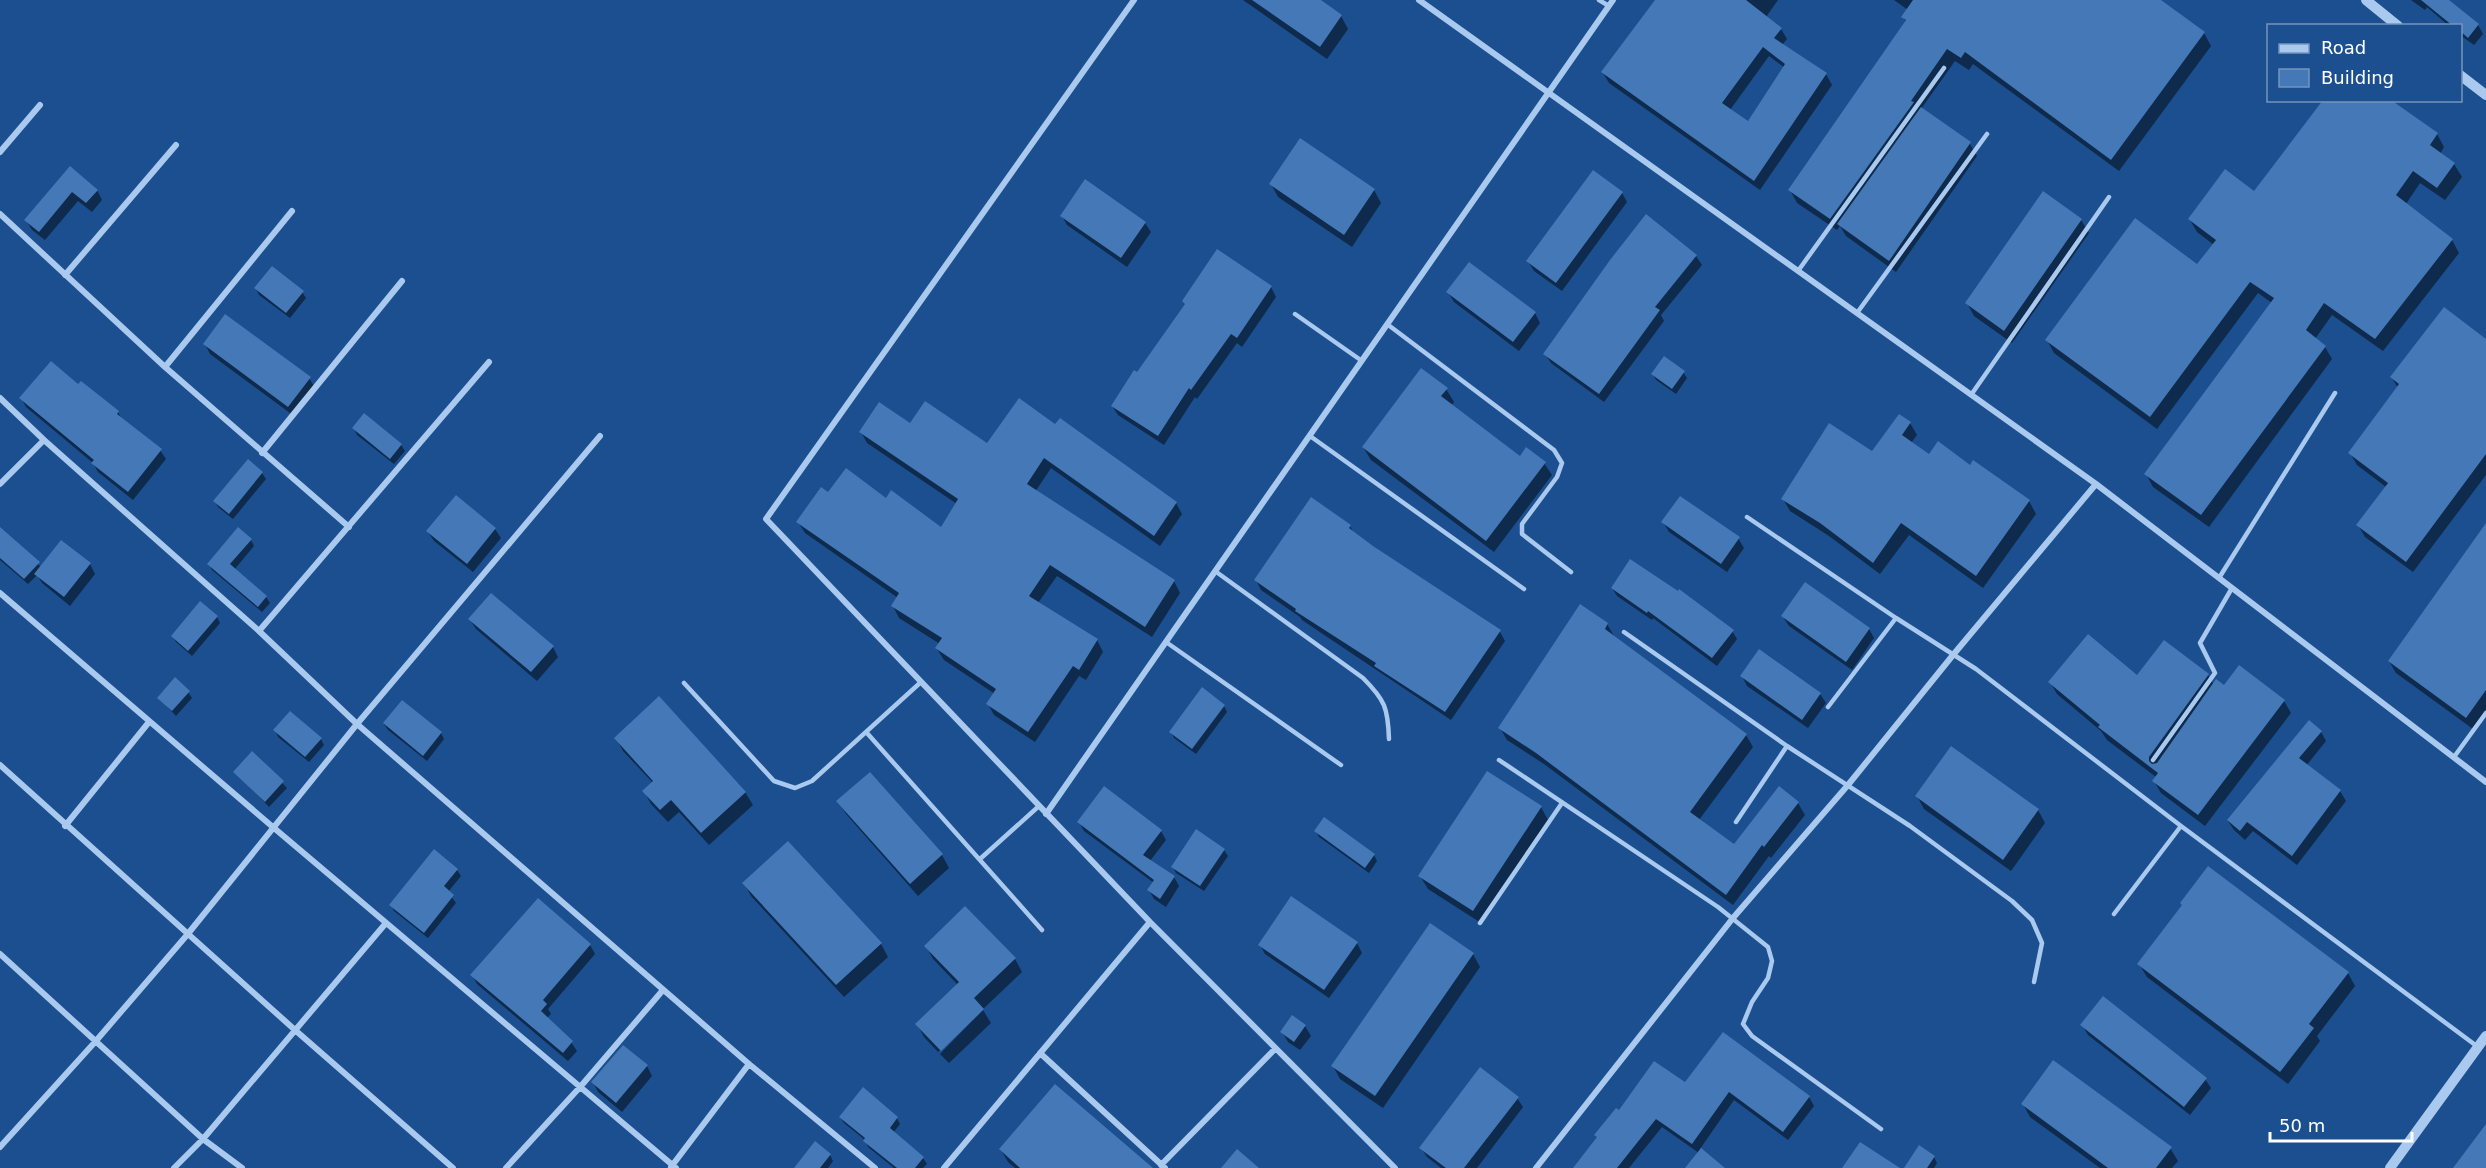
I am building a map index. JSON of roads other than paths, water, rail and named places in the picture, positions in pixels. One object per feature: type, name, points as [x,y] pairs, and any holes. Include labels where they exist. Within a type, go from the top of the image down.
[{"type":"street","points":[[1134,0],[766,519],[1150,922],[1395,1168]]},
{"type":"street","points":[[1419,0],[2096,484],[2486,782]]},
{"type":"street","points":[[1046,814],[1613,0]]},
{"type":"street","points":[[2366,0],[2396,24]]},
{"type":"street","points":[[2462,77],[2486,95]]},
{"type":"street","points":[[0,152],[40,105]]},
{"type":"street","points":[[64,275],[176,145]]},
{"type":"street","points":[[165,367],[292,211]]},
{"type":"street","points":[[0,214],[165,367],[349,527]]},
{"type":"street","points":[[262,453],[402,281]]},
{"type":"street","points":[[259,631],[489,362]]},
{"type":"street","points":[[0,398],[259,631],[357,724],[749,1065],[875,1168]]},
{"type":"street","points":[[0,1147],[188,934],[357,724],[600,436]]},
{"type":"street","points":[[0,484],[44,440]]},
{"type":"street","points":[[1536,1168],[1733,918],[1848,785],[2096,484]]},
{"type":"street","points":[[0,593],[149,722],[581,1086],[673,1167],[749,1065]]},
{"type":"street","points":[[65,826],[149,722]]},
{"type":"street","points":[[0,765],[65,826],[453,1168]]},
{"type":"street","points":[[947,1167],[1150,922]]},
{"type":"street","points":[[174,1168],[203,1139],[386,923]]},
{"type":"street","points":[[0,954],[203,1139],[242,1168]]},
{"type":"street","points":[[506,1168],[581,1086],[663,990]]},
{"type":"street","points":[[2390,1168],[2486,1036]]},
{"type":"street","points":[[1040,1053],[1163,1166],[1275,1049]]},
{"type":"lane","points":[[1599,0],[1608,6]]},
{"type":"lane","points":[[1798,271],[1944,68]]},
{"type":"lane","points":[[1857,313],[1987,134]]},
{"type":"lane","points":[[1971,395],[2109,197]]},
{"type":"lane","points":[[1295,314],[1362,361]]},
{"type":"lane","points":[[1387,324],[1554,450],[1562,463],[1557,477],[1522,524],[1522,534],[1571,572]]},
{"type":"lane","points":[[2219,578],[2335,393]]},
{"type":"lane","points":[[1310,436],[1524,589]]},
{"type":"lane","points":[[1747,517],[1976,669],[2181,826],[2478,1047]]},
{"type":"lane","points":[[1215,571],[1363,678],[1381,695],[1389,718],[1389,739]]},
{"type":"lane","points":[[2153,760],[2215,673],[2200,644],[2232,588]]},
{"type":"lane","points":[[1828,707],[1896,618]]},
{"type":"lane","points":[[1624,632],[1787,746],[1920,833],[2012,900],[2032,920],[2042,943],[2034,982]]},
{"type":"lane","points":[[1166,642],[1341,765]]},
{"type":"lane","points":[[684,683],[774,781],[795,788],[812,781],[921,682]]},
{"type":"lane","points":[[2454,757],[2486,713]]},
{"type":"lane","points":[[867,733],[1042,930]]},
{"type":"lane","points":[[1736,822],[1787,746]]},
{"type":"lane","points":[[1500,760],[1733,918],[1768,947],[1772,961],[1768,978],[1752,1002],[1743,1024],[1752,1036],[1881,1129]]},
{"type":"lane","points":[[1480,923],[1562,802]]},
{"type":"lane","points":[[980,859],[1039,806]]},
{"type":"lane","points":[[2114,914],[2181,826]]}]
